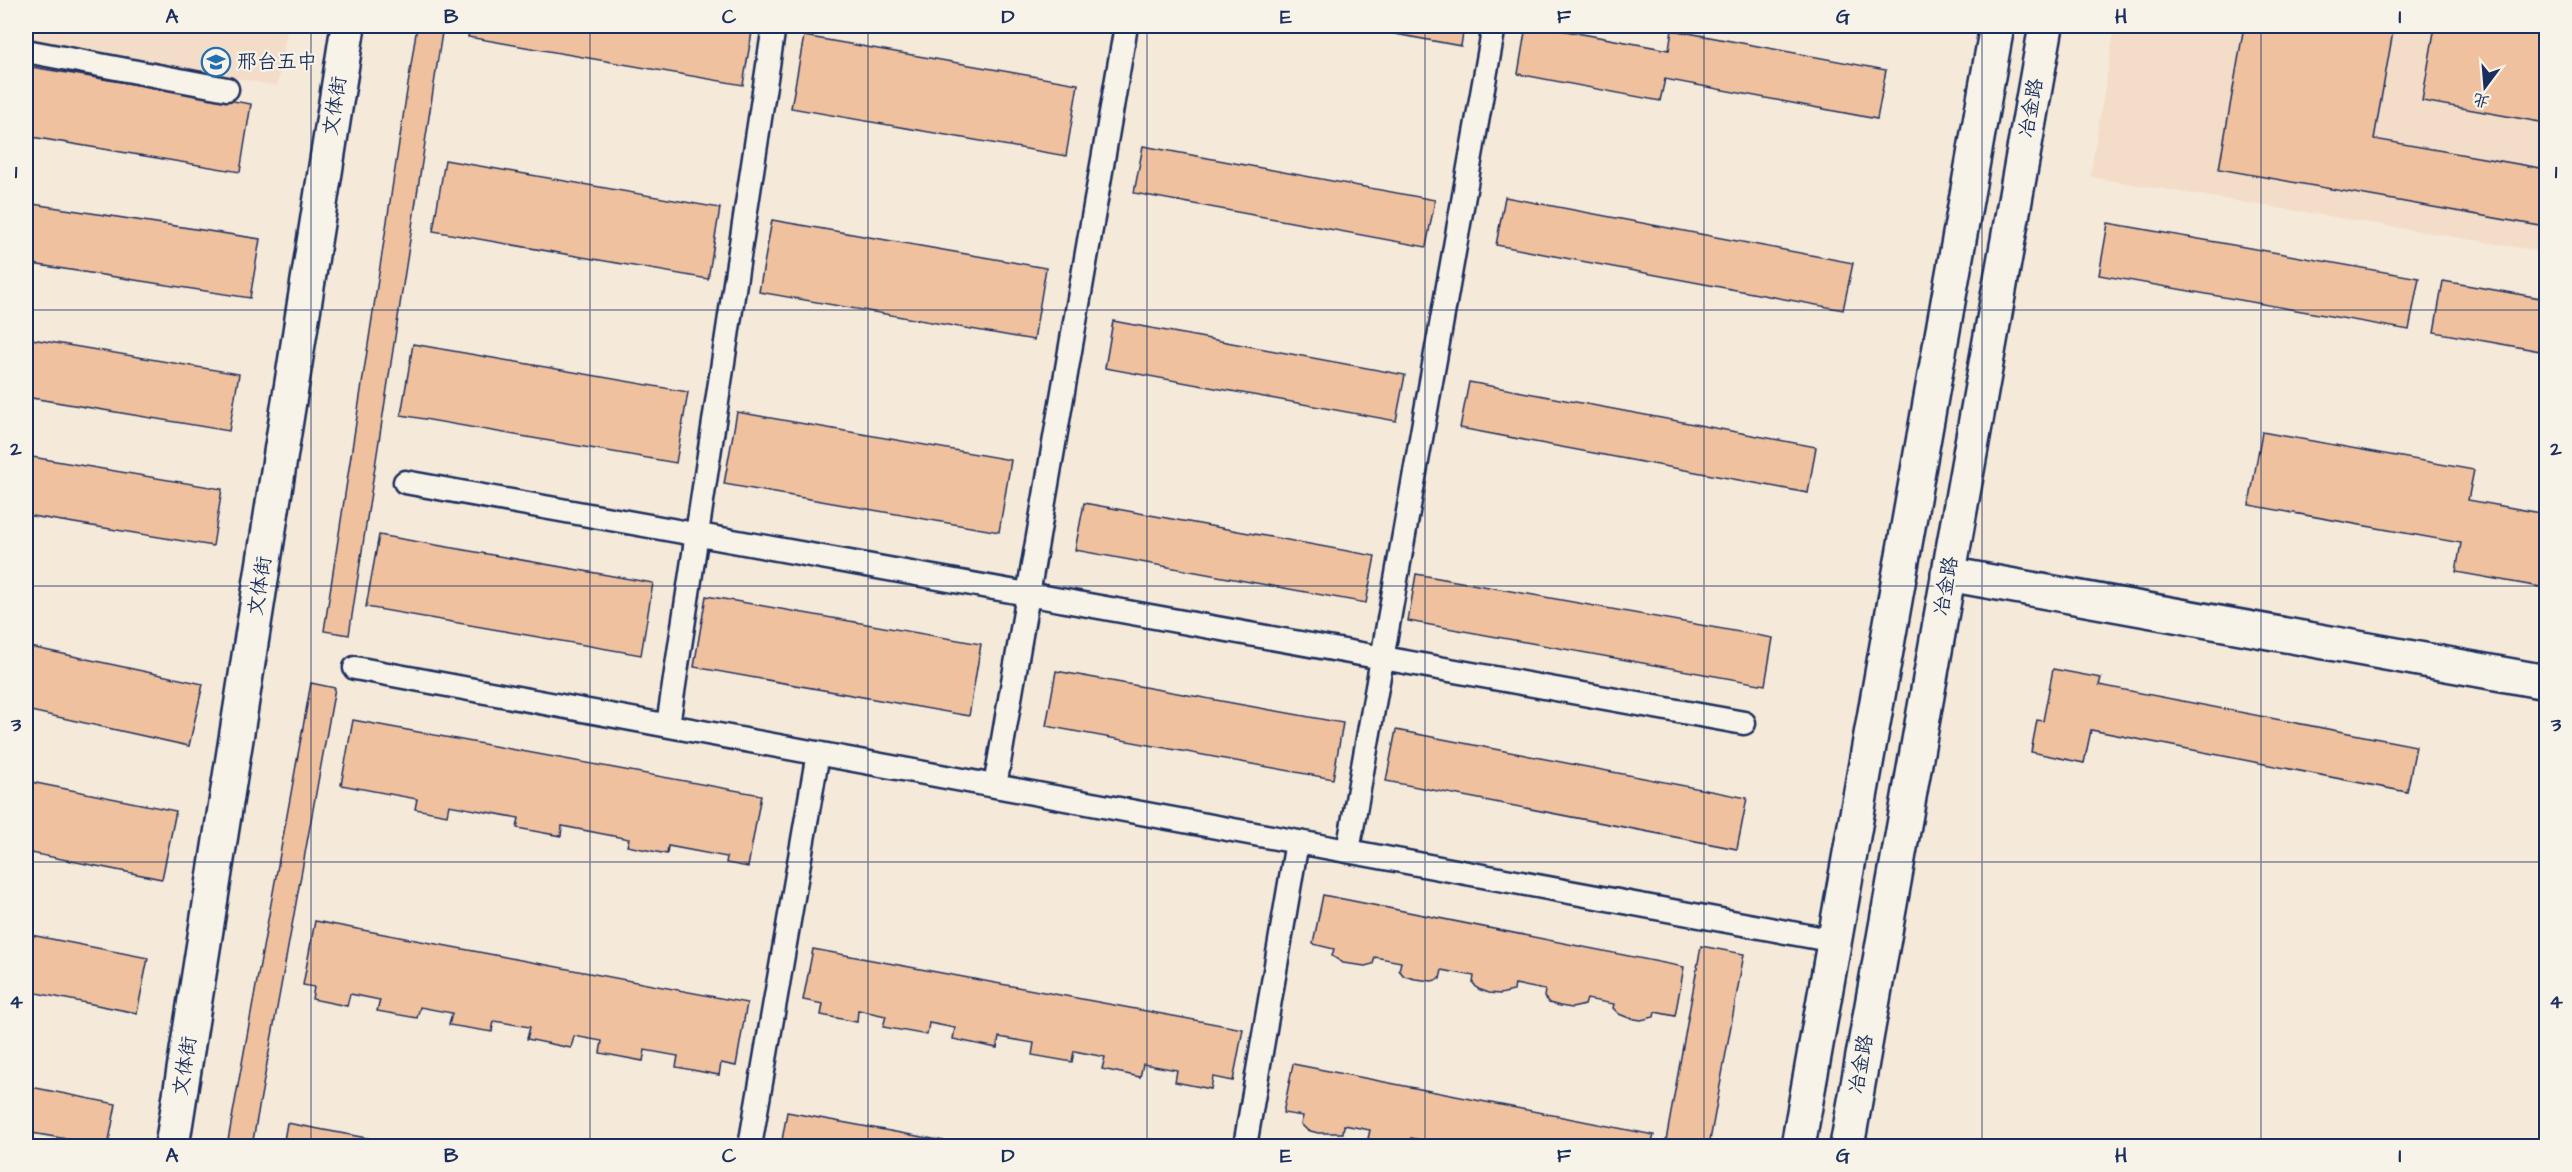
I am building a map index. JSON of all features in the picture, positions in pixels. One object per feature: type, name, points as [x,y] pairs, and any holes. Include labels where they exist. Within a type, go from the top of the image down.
[{"type":"street","name":"文体街","points":[[172,1146],[348,26]]},
{"type":"street","points":[[1798,1146],[1997,26]]},
{"type":"street","name":"冶金路","points":[[1847,1146],[2046,26]]},
{"type":"street","points":[[1948,574],[2547,682]]},
{"type":"lane","points":[[668,725],[774,26]]},
{"type":"lane","points":[[995,786],[1126,26]]},
{"type":"lane","points":[[1348,851],[1494,26]]},
{"type":"lane","points":[[26,51],[227,89]]},
{"type":"lane","points":[[405,482],[1744,723]]},
{"type":"lane","points":[[355,668],[1835,941]]},
{"type":"lane","points":[[750,1146],[818,753]]},
{"type":"lane","points":[[1245,1146],[1296,842]]},
{"type":"shaded area","name":"邢台五中","points":[[26,26],[288,26],[277,86],[26,38]]},
{"type":"shaded area","points":[[2115,26],[2546,26],[2546,252],[2090,177]]},
{"type":"building","points":[[417,26],[443,26],[349,635],[324,631]]},
{"type":"building","points":[[470,26],[753,26],[743,85],[468,37]]},
{"type":"building","points":[[1352,26],[1464,26],[1461,46]]},
{"type":"building","points":[[1526,26],[1539,26],[1669,50],[1672,30],[1886,70],[1877,119],[1665,79],[1660,101],[1518,74]]},
{"type":"building","points":[[2244,26],[2394,26],[2374,139],[2546,169],[2546,227],[2219,169]]},
{"type":"building","points":[[2435,26],[2546,26],[2546,123],[2422,101]]},
{"type":"building","points":[[804,36],[1078,84],[1066,156],[791,108]]},
{"type":"building","points":[[26,66],[251,104],[240,172],[26,136]]},
{"type":"building","points":[[1143,146],[1435,200],[1426,247],[1134,193]]},
{"type":"building","points":[[445,160],[720,208],[708,279],[433,231]]},
{"type":"building","points":[[1505,197],[1853,263],[1843,310],[1496,245]]},
{"type":"building","points":[[26,203],[260,239],[250,298],[26,263]]},
{"type":"building","points":[[772,220],[1046,268],[1034,340],[759,292]]},
{"type":"building","points":[[2108,223],[2419,278],[2409,330],[2099,275]]},
{"type":"building","points":[[2443,281],[2546,299],[2546,352],[2434,332]]},
{"type":"building","points":[[1113,321],[1405,375],[1396,421],[1105,368]]},
{"type":"building","points":[[26,338],[239,374],[229,431],[26,397]]},
{"type":"building","points":[[413,344],[688,392],[676,463],[401,415]]},
{"type":"building","points":[[1469,382],[1816,447],[1808,493],[1460,428]]},
{"type":"building","points":[[737,412],[1011,460],[999,532],[724,484]]},
{"type":"building","points":[[2262,432],[2474,470],[2468,500],[2546,514],[2546,588],[2456,572],[2461,543],[2249,505]]},
{"type":"building","points":[[26,456],[222,489],[213,546],[26,515]]},
{"type":"building","points":[[1084,503],[1375,556],[1366,603],[1075,550]]},
{"type":"building","points":[[379,535],[653,583],[641,655],[366,607]]},
{"type":"building","points":[[1416,574],[1773,638],[1765,685],[1408,621]]},
{"type":"building","points":[[706,596],[981,644],[969,716],[694,667]]},
{"type":"building","points":[[26,646],[203,684],[189,746],[26,710]]},
{"type":"building","points":[[2053,669],[2101,678],[2099,685],[2416,746],[2407,792],[2091,730],[2084,763],[2031,752],[2037,720],[2043,721]]},
{"type":"building","points":[[1056,671],[1343,723],[1333,779],[1046,726]]},
{"type":"building","points":[[311,683],[335,688],[252,1146],[227,1146]]},
{"type":"building","points":[[353,720],[761,795],[748,867],[726,863],[727,857],[668,846],[667,854],[627,846],[629,839],[562,826],[561,836],[517,828],[519,818],[449,805],[447,815],[415,809],[417,799],[341,785]]},
{"type":"building","points":[[1396,730],[1747,798],[1737,849],[1386,781]]},
{"type":"building","points":[[26,781],[176,811],[162,879],[26,852]]},
{"type":"building","points":[[1323,895],[1684,967],[1675,1016],[1655,1012],[1654,1017],[1641,1020],[1629,1018],[1619,1014],[1613,1008],[1614,1004],[1587,999],[1585,1005],[1572,1008],[1560,1006],[1549,1003],[1544,997],[1545,990],[1515,984],[1514,991],[1500,994],[1489,993],[1478,989],[1473,983],[1474,976],[1442,970],[1440,979],[1432,981],[1415,979],[1404,976],[1399,970],[1401,962],[1375,957],[1373,964],[1365,966],[1343,963],[1332,956],[1334,949],[1313,944]]},
{"type":"building","points":[[315,921],[747,1003],[736,1066],[721,1063],[719,1075],[676,1067],[678,1056],[645,1050],[643,1061],[600,1053],[602,1041],[574,1036],[571,1048],[527,1039],[530,1027],[494,1021],[492,1032],[449,1025],[452,1013],[420,1007],[417,1018],[377,1011],[380,1000],[350,994],[347,1006],[312,999],[314,987],[303,985]]},
{"type":"building","points":[[26,934],[148,958],[137,1013],[26,991]]},
{"type":"building","points":[[1701,946],[1744,954],[1709,1146],[1665,1146]]},
{"type":"building","points":[[813,949],[1243,1029],[1233,1081],[1213,1077],[1211,1089],[1175,1082],[1177,1070],[1143,1064],[1140,1077],[1102,1069],[1105,1057],[1074,1051],[1072,1062],[1032,1055],[1034,1043],[999,1037],[997,1048],[953,1039],[955,1028],[929,1023],[927,1035],[883,1027],[886,1016],[858,1010],[857,1022],[821,1015],[823,1004],[803,1000]]},
{"type":"building","points":[[1293,1064],[1654,1135],[1651,1146],[1443,1146],[1411,1138],[1409,1146],[1380,1146],[1368,1139],[1370,1130],[1344,1125],[1343,1133],[1318,1133],[1307,1130],[1301,1124],[1303,1116],[1283,1113]]},
{"type":"building","points":[[26,1086],[116,1104],[108,1146],[26,1132]]},
{"type":"building","points":[[787,1112],[971,1146],[781,1146]]},
{"type":"building","points":[[287,1123],[409,1146],[283,1146]]},
{"type":"place","name":"邢台五中","points":[[216,62]]}]
